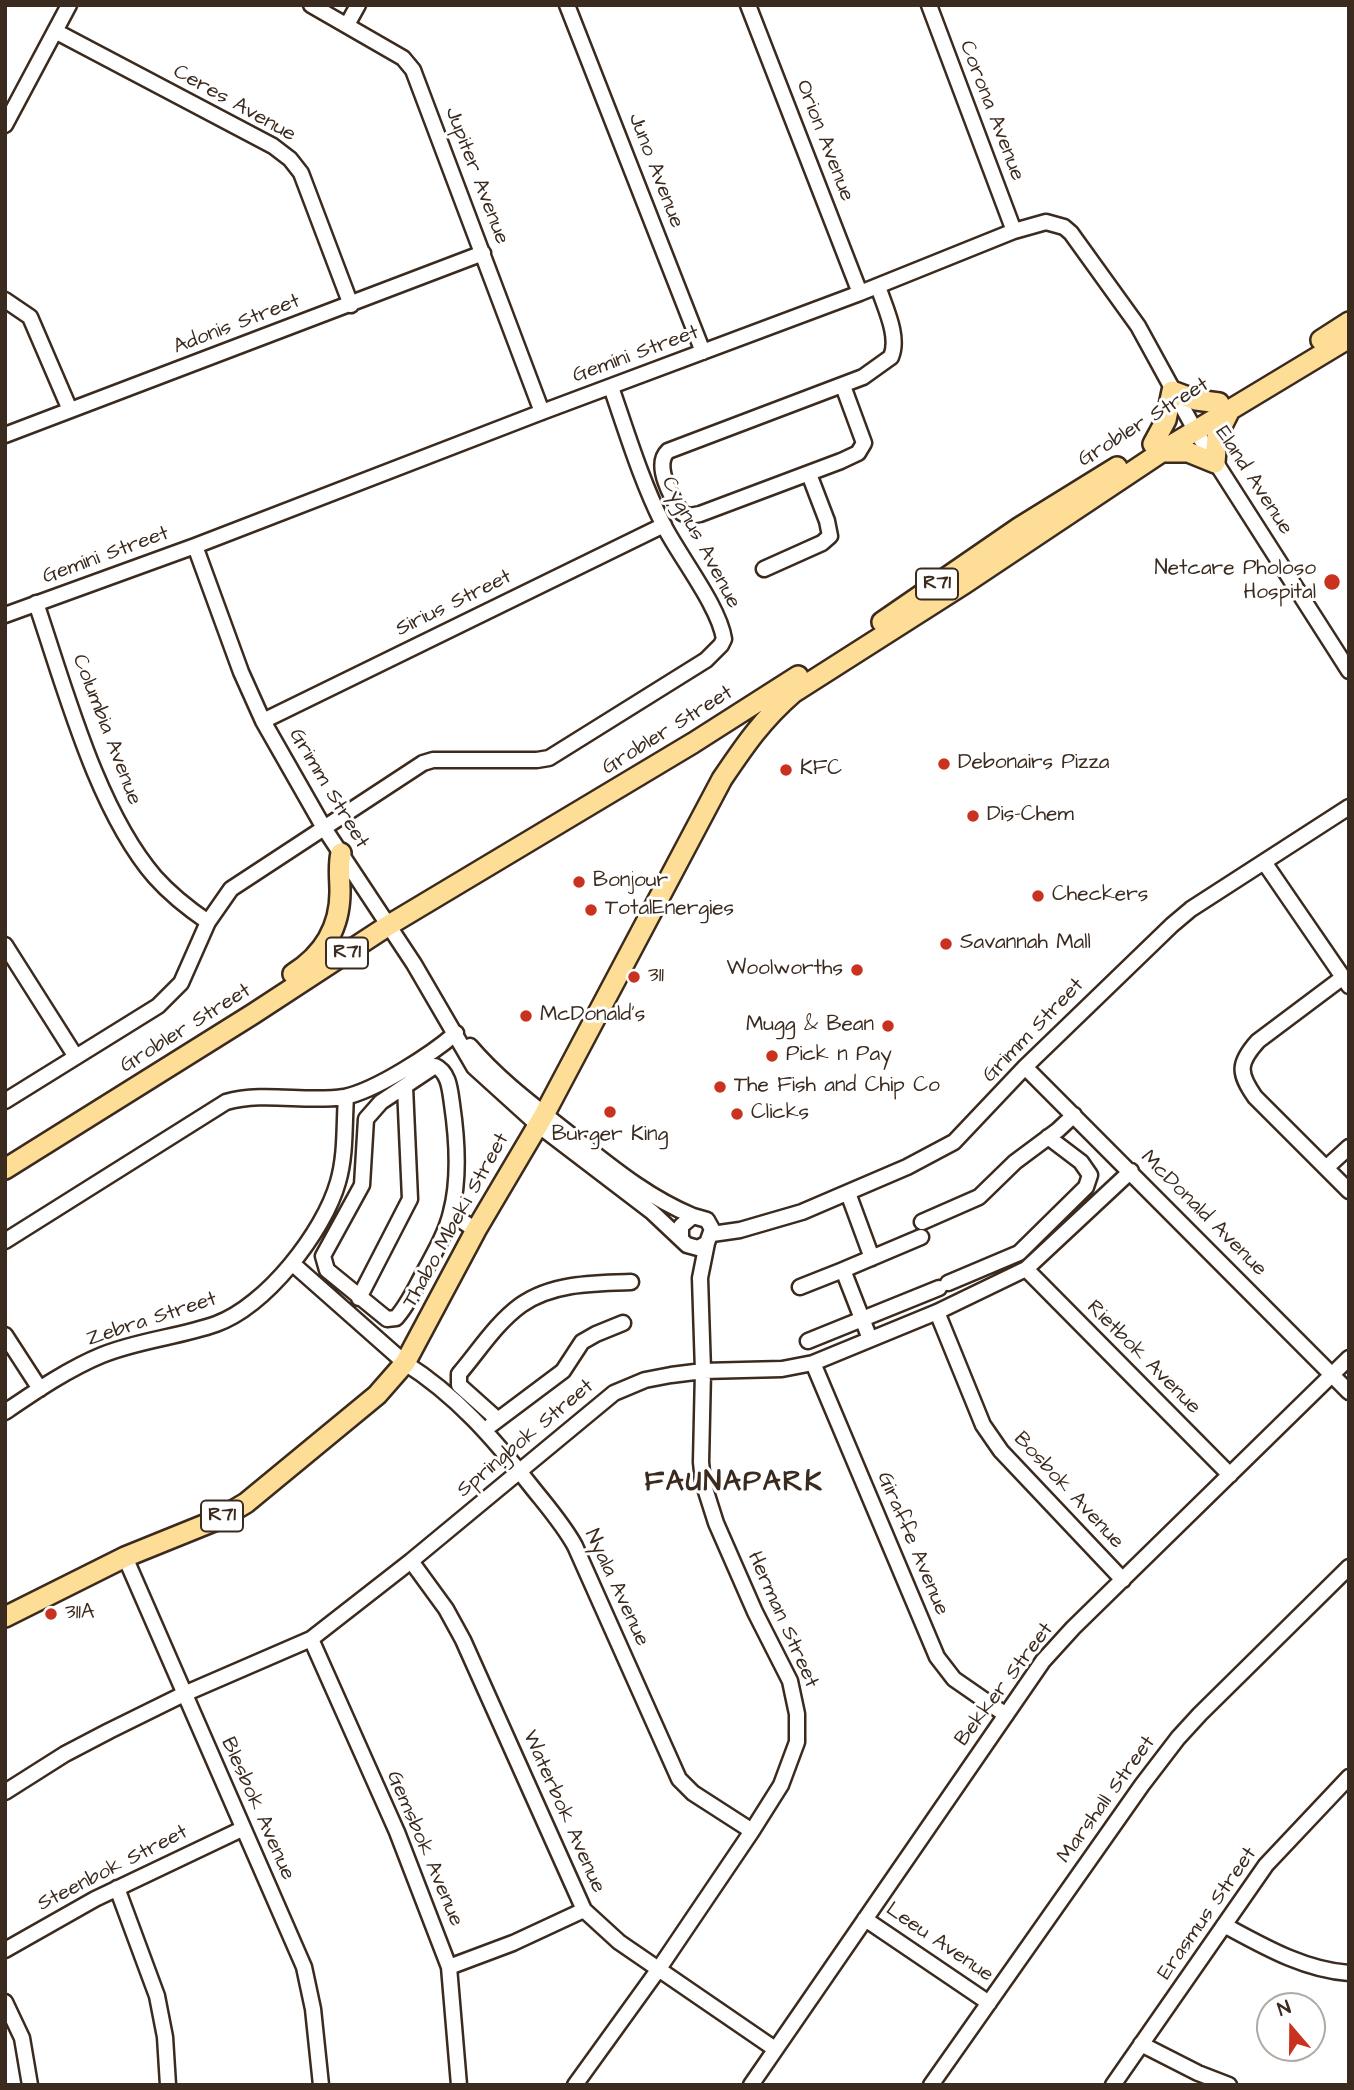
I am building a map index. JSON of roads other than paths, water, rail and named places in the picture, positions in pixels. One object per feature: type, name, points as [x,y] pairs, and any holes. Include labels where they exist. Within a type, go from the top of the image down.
[{"type":"main road","name":"Grobler Street","points":[[1225,406],[1349,322]]},
{"type":"main road","name":"Grobler Street","points":[[5,1169],[253,1014],[389,925],[694,743],[854,642],[1020,527],[1225,406],[1349,338]]},
{"type":"main road","points":[[1172,391],[1196,400],[1225,406],[1217,436],[1215,463],[1188,452],[1156,448],[1172,391]]},
{"type":"main road","name":"Grobler Street","points":[[793,693],[952,591],[1156,448]]},
{"type":"main road","points":[[694,743],[793,693],[846,653],[854,642]]},
{"type":"main road","name":"Thabo Mbeki Street","points":[[5,1616],[125,1557],[219,1519],[246,1503],[377,1395],[405,1363],[476,1230],[541,1120],[722,779],[752,733],[793,693]]},
{"type":"main road","points":[[253,1014],[269,993],[313,959],[329,938],[340,905],[341,853]]},
{"type":"street","points":[[5,125],[69,5]]},
{"type":"street","name":"Jupiter Avenue","points":[[311,5],[403,58],[413,71],[542,412]]},
{"type":"street","points":[[347,25],[358,5]]},
{"type":"street","name":"Juno Avenue","points":[[567,5],[704,352]]},
{"type":"street","name":"Orion Avenue","points":[[748,5],[860,293]]},
{"type":"street","name":"Corona Avenue","points":[[929,5],[1014,231]]},
{"type":"street","name":"Ceres Avenue","points":[[55,31],[273,146],[290,159],[300,173],[351,305]]},
{"type":"street","name":"Gemini Street","points":[[5,615],[195,546],[860,293],[1014,231],[1045,222],[1064,227],[1071,233],[1138,326],[1192,425]]},
{"type":"street","name":"Adonis Street","points":[[5,435],[483,253]]},
{"type":"street","points":[[843,386],[864,443],[858,453],[699,514],[689,516],[682,513],[661,463],[664,454],[672,448],[843,386],[873,372],[885,363],[893,352],[893,334],[878,286]]},
{"type":"street","points":[[5,300],[30,317],[70,410]]},
{"type":"street","name":"Cygnus Avenue","points":[[611,387],[635,458],[664,525],[712,609],[724,639]]},
{"type":"street","name":"Eland Avenue","points":[[1192,425],[1347,664]]},
{"type":"street","points":[[764,569],[822,543],[830,536],[827,520],[809,474]]},
{"type":"street","name":"Sirius Street","points":[[263,721],[664,525]]},
{"type":"street","name":"Grimm Street","points":[[195,546],[241,672],[263,721],[324,828],[389,925],[457,1035],[541,1120],[684,1241]]},
{"type":"street","name":"Columbia Avenue","points":[[36,603],[87,749],[117,818],[156,878],[184,905],[208,922]]},
{"type":"street","name":"Grobler Street","points":[[5,1101],[158,1006],[175,990],[185,975],[208,922],[231,889],[324,828],[430,761],[537,761],[557,755],[706,660],[724,639]]},
{"type":"street","name":"Grimm Street","points":[[710,1234],[802,1212],[908,1167],[954,1142],[1025,1067],[1172,925],[1349,807]]},
{"type":"street","points":[[1264,862],[1345,982],[1258,1041],[1248,1051],[1241,1071],[1243,1081],[1255,1097],[1349,1191]]},
{"type":"street","points":[[5,945],[76,1056]]},
{"type":"street","points":[[5,1241],[226,1102],[251,1098],[346,1097],[391,1076],[457,1035]]},
{"type":"street","points":[[435,1066],[444,1072],[448,1082],[454,1120],[456,1167],[451,1214],[428,1264],[396,1318],[387,1319],[382,1316],[327,1270],[323,1256],[362,1185],[366,1119],[381,1102],[435,1066]]},
{"type":"street","name":"McDonald Avenue","points":[[1025,1067],[1349,1392]]},
{"type":"street","points":[[359,1298],[410,1199],[405,1087]]},
{"type":"street","name":"Zebra Street","points":[[5,1412],[40,1389],[103,1355],[206,1327],[231,1317],[293,1264],[322,1218],[337,1184],[342,1165],[346,1097]]},
{"type":"street","points":[[800,1287],[872,1258],[979,1198],[1015,1162],[1048,1138],[1073,1115]]},
{"type":"street","name":"Grimm Street","points":[[541,1120],[637,1188],[665,1205],[693,1216]]},
{"type":"street","points":[[807,1341],[1019,1253],[1086,1187],[1090,1175],[1081,1162],[1048,1138]]},
{"type":"street","points":[[1326,1168],[1349,1147]]},
{"type":"street","name":"Springbok Street","points":[[5,1792],[65,1754],[184,1694],[311,1639],[411,1561],[614,1393],[645,1380],[703,1371],[782,1369],[813,1363],[937,1312],[1026,1269],[1131,1171]]},
{"type":"street","points":[[848,1193],[872,1258]]},
{"type":"street","points":[[451,1214],[476,1230]]},
{"type":"street","points":[[693,1216],[703,1217],[710,1234],[698,1248],[684,1241],[681,1226],[693,1216]]},
{"type":"street","name":"Herman Street","points":[[575,2085],[658,1970],[752,1831],[781,1785],[797,1742],[797,1714],[790,1681],[755,1612],[707,1499],[701,1462],[703,1371],[700,1278],[710,1234]]},
{"type":"street","name":"Herman Street","points":[[684,1241],[700,1278]]},
{"type":"street","name":"Nyala Avenue","points":[[293,1264],[405,1363],[461,1405],[520,1472],[566,1530],[575,1546],[679,1779],[693,1793],[752,1831]]},
{"type":"street","name":"Rietbok Avenue","points":[[1026,1269],[1230,1475]]},
{"type":"street","points":[[843,1270],[870,1339]]},
{"type":"street","points":[[497,1419],[459,1385],[458,1380],[459,1374],[508,1316],[522,1304],[551,1291],[580,1284],[631,1282]]},
{"type":"street","name":"Bosbok Avenue","points":[[937,1312],[991,1437],[1001,1451],[1123,1580]]},
{"type":"street","points":[[486,1431],[497,1419],[563,1371],[582,1342],[623,1324]]},
{"type":"street","points":[[5,1335],[40,1389]]},
{"type":"street","name":"Bekker Street","points":[[751,2085],[1058,1644],[1349,1357]]},
{"type":"street","name":"Giraffe Avenue","points":[[813,1363],[937,1657],[954,1679],[1006,1716]]},
{"type":"street","name":"Blesbok Avenue","points":[[125,1557],[306,1975],[321,2085]]},
{"type":"street","name":"Waterbok Avenue","points":[[411,1561],[446,1609],[463,1640],[584,1910],[619,1942],[775,2049]]},
{"type":"street","name":"Marshall Street","points":[[931,2085],[1178,1738],[1349,1567]]},
{"type":"street","name":"Gemsbok Avenue","points":[[311,1639],[397,1832],[449,1967],[459,2085]]},
{"type":"street","name":"Erasmus Street","points":[[1113,2085],[1266,1865],[1349,1777]]},
{"type":"street","name":"Steenbok Street","points":[[5,1950],[68,1913],[242,1829]]},
{"type":"street","points":[[117,1888],[157,1996],[165,2037],[168,2085]]},
{"type":"street","points":[[449,1967],[584,1910]]},
{"type":"street","name":"Leeu Avenue","points":[[865,1919],[989,2003]]},
{"type":"street","points":[[1224,1925],[1302,1963],[1321,1970],[1349,1973]]},
{"type":"street","points":[[5,2001],[22,2038],[30,2085]]},
{"type":"street","points":[[1141,2044],[1198,2073],[1229,2085]]},
{"type":"place","name":"Netcare Pholoso Hospital","points":[[1332,582]]},
{"type":"place","name":"Debonairs Pizza","points":[[944,764]]},
{"type":"place","name":"KFC","points":[[786,770]]},
{"type":"place","name":"Dis-Chem","points":[[973,816]]},
{"type":"place","name":"Bonjour","points":[[579,882]]},
{"type":"place","name":"Checkers","points":[[1038,896]]},
{"type":"place","name":"TotalEnergies","points":[[591,910]]},
{"type":"place","name":"Savannah Mall","points":[[946,944]]},
{"type":"place","name":"Woolworths","points":[[857,970]]},
{"type":"place","name":"311","points":[[634,977]]},
{"type":"place","name":"McDonald's","points":[[526,1016]]},
{"type":"place","name":"Mugg & Bean","points":[[888,1026]]},
{"type":"place","name":"Pick n Pay","points":[[772,1056]]},
{"type":"place","name":"The Fish and Chip Co","points":[[720,1087]]},
{"type":"place","name":"Burger King","points":[[610,1112]]},
{"type":"place","name":"Clicks","points":[[737,1114]]},
{"type":"place","name":"311A","points":[[51,1614]]},
{"type":"district","name":"FAUNAPARK","points":[[734,1484]]}]
